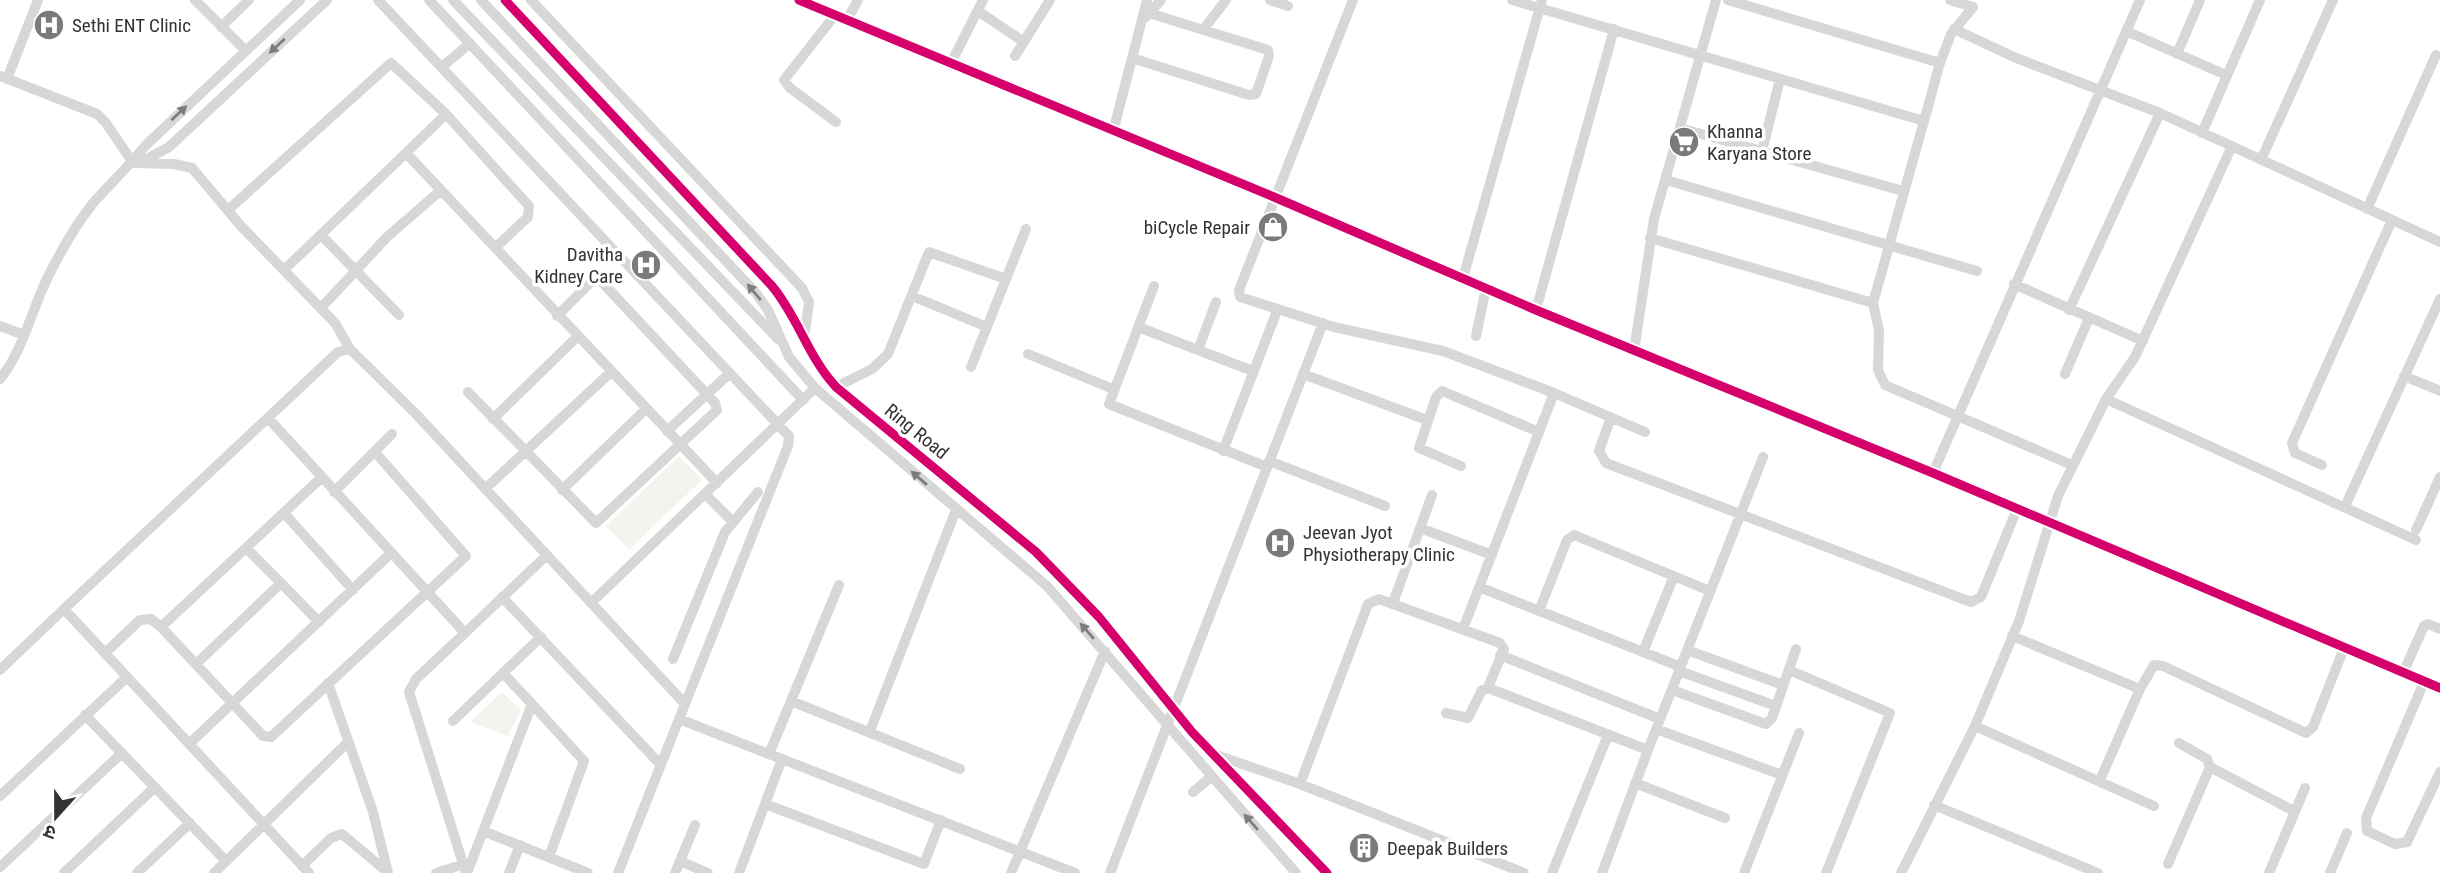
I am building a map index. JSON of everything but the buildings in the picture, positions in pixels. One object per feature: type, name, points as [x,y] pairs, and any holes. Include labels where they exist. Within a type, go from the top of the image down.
[{"type":"street","points":[[38,0],[3,78],[97,114],[133,163]]},
{"type":"street","points":[[195,0],[246,51]]},
{"type":"street","points":[[222,27],[249,0]]},
{"type":"street","points":[[0,379],[24,335],[49,274],[74,229],[95,202],[133,163],[145,146],[300,0]]},
{"type":"street","points":[[133,163],[152,159],[169,147],[327,0]]},
{"type":"street","points":[[378,0],[789,436],[789,446],[618,873]]},
{"type":"street","points":[[429,0],[589,174],[769,360],[803,400]]},
{"type":"street","points":[[453,0],[782,344]]},
{"type":"street","name":"Ring Road","points":[[481,0],[755,293],[768,310],[782,344],[815,388],[1047,586],[1296,873]]},
{"type":"street","name":"Ring Road","points":[[505,0],[772,286],[813,358],[836,387],[1036,552],[1099,617],[1174,711],[1327,873]]},
{"type":"street","points":[[799,0],[950,65],[1274,197],[1634,351],[1933,473],[2440,688]]},
{"type":"street","points":[[847,20],[858,0]]},
{"type":"street","points":[[1015,57],[1050,0]]},
{"type":"street","points":[[1113,132],[1132,58],[1146,17],[1147,0]]},
{"type":"street","points":[[1146,17],[1161,0]]},
{"type":"street","points":[[1203,30],[1226,0]]},
{"type":"street","points":[[1270,0],[1288,6]]},
{"type":"street","points":[[1353,0],[1239,290],[1243,300],[1323,323],[1443,351],[1554,393],[1645,432]]},
{"type":"street","points":[[1512,0],[1541,4],[1614,29],[1924,121]]},
{"type":"street","points":[[1634,351],[1650,238],[1716,0]]},
{"type":"street","points":[[1728,0],[1940,63]]},
{"type":"street","points":[[1950,0],[1974,3]]},
{"type":"street","points":[[1933,473],[2140,0]]},
{"type":"street","points":[[2178,54],[2200,0]]},
{"type":"street","points":[[2202,133],[2260,0]]},
{"type":"street","points":[[2261,160],[2333,0]]},
{"type":"street","points":[[519,15],[532,2],[802,288],[809,302],[804,339]]},
{"type":"street","points":[[1974,3],[1954,29],[1940,63],[1888,243],[1873,303],[1879,331],[1880,379],[1892,389],[2072,465]]},
{"type":"street","points":[[1463,278],[1541,4]]},
{"type":"street","points":[[950,65],[980,5],[1024,42]]},
{"type":"street","points":[[835,15],[784,80],[790,88],[836,122]]},
{"type":"street","points":[[1132,58],[1249,95],[1256,94],[1269,55],[1268,50],[1203,30],[1146,17]]},
{"type":"street","points":[[1536,310],[1614,29]]},
{"type":"street","points":[[1954,29],[2017,58],[2160,113],[2440,242]]},
{"type":"street","points":[[2126,31],[2226,75]]},
{"type":"street","points":[[442,67],[470,43]]},
{"type":"street","points":[[2367,209],[2436,55]]},
{"type":"street","points":[[228,210],[386,64],[396,65],[446,114],[528,206],[528,217],[496,247]]},
{"type":"street","points":[[1762,151],[1780,79]]},
{"type":"street","points":[[2069,310],[2160,113]]},
{"type":"street","points":[[284,270],[446,114]]},
{"type":"street","points":[[1680,128],[1903,191]]},
{"type":"street","points":[[1901,873],[1975,726],[2012,636],[2048,522],[2072,465],[2106,399],[2143,341],[2232,146]]},
{"type":"street","points":[[406,153],[717,483]]},
{"type":"street","points":[[589,174],[604,160]]},
{"type":"street","points":[[133,163],[174,164],[192,168],[321,308],[350,349],[685,704]]},
{"type":"street","points":[[1665,180],[1977,271]]},
{"type":"street","points":[[321,308],[355,270],[440,191]]},
{"type":"street","points":[[2322,465],[2295,453],[2292,443],[2392,220]]},
{"type":"street","points":[[971,367],[1026,229]]},
{"type":"street","points":[[321,235],[399,315]]},
{"type":"street","points":[[1650,238],[1873,303]]},
{"type":"street","points":[[836,387],[881,363],[893,342],[926,256],[932,251],[1006,279]]},
{"type":"street","points":[[468,392],[592,521],[600,521],[717,410],[718,407],[708,394],[600,280],[592,281],[557,316]]},
{"type":"street","points":[[2014,284],[2143,341]]},
{"type":"street","points":[[1154,285],[1108,400],[1113,408],[1223,451],[1268,464],[1385,506]]},
{"type":"street","points":[[1476,336],[1486,288]]},
{"type":"street","points":[[912,296],[987,327]]},
{"type":"street","points":[[2347,502],[2404,376],[2436,321],[2440,299]]},
{"type":"street","points":[[1198,350],[1216,302]]},
{"type":"street","points":[[1223,451],[1277,311]]},
{"type":"street","points":[[2066,374],[2089,318]]},
{"type":"street","points":[[1110,873],[1323,323]]},
{"type":"street","points":[[0,326],[24,335]]},
{"type":"street","points":[[1138,327],[1253,372]]},
{"type":"street","points":[[493,419],[577,337]]},
{"type":"street","points":[[0,670],[338,352],[350,349]]},
{"type":"street","points":[[1028,355],[1113,389]]},
{"type":"street","points":[[485,489],[611,372]]},
{"type":"street","points":[[667,431],[730,373]]},
{"type":"street","points":[[1303,374],[1427,420]]},
{"type":"street","points":[[2404,376],[2440,391]]},
{"type":"street","points":[[591,603],[815,388]]},
{"type":"street","points":[[1461,466],[1419,448],[1436,397],[1442,391],[1539,432]]},
{"type":"street","points":[[1463,629],[1554,393]]},
{"type":"street","points":[[2106,399],[2416,535],[2440,477]]},
{"type":"street","points":[[562,490],[646,409]]},
{"type":"street","points":[[1611,417],[1598,452],[1601,460],[1740,516],[1975,601],[1981,597],[2017,509]]},
{"type":"street","points":[[268,418],[465,633]]},
{"type":"street","points":[[334,492],[392,434]]},
{"type":"street","points":[[105,653],[139,620],[151,619],[267,738],[426,592],[464,561],[465,551],[375,452]]},
{"type":"street","points":[[1602,873],[1763,457]]},
{"type":"street","points":[[161,627],[321,478]]},
{"type":"street","points":[[673,659],[720,543],[732,521],[758,492]]},
{"type":"street","points":[[705,494],[732,521]]},
{"type":"street","points":[[1393,603],[1432,495]]},
{"type":"street","points":[[870,731],[956,510]]},
{"type":"street","points":[[284,513],[353,590]]},
{"type":"street","points":[[1420,528],[1492,555]]},
{"type":"street","points":[[1539,611],[1567,540],[1574,535],[1710,591]]},
{"type":"street","points":[[246,548],[319,622]]},
{"type":"street","points":[[189,744],[391,553]]},
{"type":"street","points":[[466,870],[409,692],[416,679],[547,555]]},
{"type":"street","points":[[1643,652],[1674,576]]},
{"type":"street","points":[[196,663],[281,583]]},
{"type":"street","points":[[769,754],[839,585]]},
{"type":"street","points":[[1479,587],[1776,706]]},
{"type":"street","points":[[502,597],[660,764]]},
{"type":"street","points":[[1300,784],[1368,604],[1379,598],[1500,643],[1504,649],[1489,688]]},
{"type":"street","points":[[64,609],[305,869],[331,838],[342,834],[388,872]]},
{"type":"street","points":[[2403,673],[2426,624],[2440,629]]},
{"type":"street","points":[[2012,636],[2140,689]]},
{"type":"street","points":[[453,721],[541,637]]},
{"type":"street","points":[[2100,780],[2151,668],[2163,666],[2306,733],[2313,727],[2344,648]]},
{"type":"street","points":[[1672,690],[1763,724],[1769,723],[1796,649]]},
{"type":"street","points":[[1687,650],[1783,685]]},
{"type":"street","points":[[1011,873],[1105,651]]},
{"type":"street","points":[[1500,655],[1782,775]]},
{"type":"street","points":[[1788,670],[1890,713],[1826,873]]},
{"type":"street","points":[[503,673],[584,761],[549,857]]},
{"type":"street","points":[[0,796],[127,677]]},
{"type":"street","points":[[2424,682],[2366,818],[2367,831],[2395,844],[2407,842],[2440,772]]},
{"type":"street","points":[[328,683],[373,812],[388,872]]},
{"type":"street","points":[[1446,713],[1468,718],[1482,690],[1489,688],[1648,750]]},
{"type":"street","points":[[791,701],[960,769]]},
{"type":"street","points":[[466,870],[532,704]]},
{"type":"street","points":[[85,715],[226,861]]},
{"type":"street","points":[[679,719],[1075,873]]},
{"type":"street","points":[[1975,726],[2154,806]]},
{"type":"street","points":[[1744,873],[1799,733]]},
{"type":"street","points":[[1552,873],[1608,734]]},
{"type":"street","points":[[214,873],[347,743]]},
{"type":"street","points":[[2179,743],[2207,759],[2210,767],[2294,811]]},
{"type":"street","points":[[0,867],[122,753]]},
{"type":"street","points":[[1213,754],[1300,784],[1516,872]]},
{"type":"street","points":[[739,873],[782,759]]},
{"type":"street","points":[[2168,864],[2210,767]]},
{"type":"street","points":[[1193,792],[1212,776]]},
{"type":"street","points":[[1635,783],[1725,818]]},
{"type":"street","points":[[64,873],[155,788]]},
{"type":"street","points":[[2269,873],[2305,789]]},
{"type":"street","points":[[765,804],[922,869],[941,820]]},
{"type":"street","points":[[1934,804],[2076,869],[2098,873]]},
{"type":"street","points":[[137,873],[190,823]]},
{"type":"street","points":[[675,873],[695,825]]},
{"type":"street","points":[[483,831],[588,873]]},
{"type":"street","points":[[2330,873],[2347,833]]},
{"type":"street","points":[[509,873],[520,845]]},
{"type":"street","points":[[680,862],[708,873]]},
{"type":"street","points":[[436,873],[466,870]]},
{"type":"shaded area","points":[[679,456],[702,480],[629,550],[606,526]]},
{"type":"shaded area","points":[[502,692],[521,710],[508,736],[470,722]]},
{"type":"cycle path","points":[[505,0],[772,286],[818,363],[836,387],[1036,552],[1099,617],[1192,732],[1327,873]]},
{"type":"cycle path","points":[[799,0],[1274,197],[1536,310],[1933,473],[2440,688]]},
{"type":"place","name":"Sethi ENT Clinic","points":[[49,25]]},
{"type":"place","name":"Khanna Karyana Store","points":[[1684,142]]},
{"type":"place","name":"biCycle Repair","points":[[1273,227]]},
{"type":"place","name":"Davitha Kidney Care","points":[[646,265]]},
{"type":"place","name":"Jeevan Jyot Physiotherapy Clinic","points":[[1280,543]]},
{"type":"place","name":"Deepak Builders","points":[[1364,848]]}]
